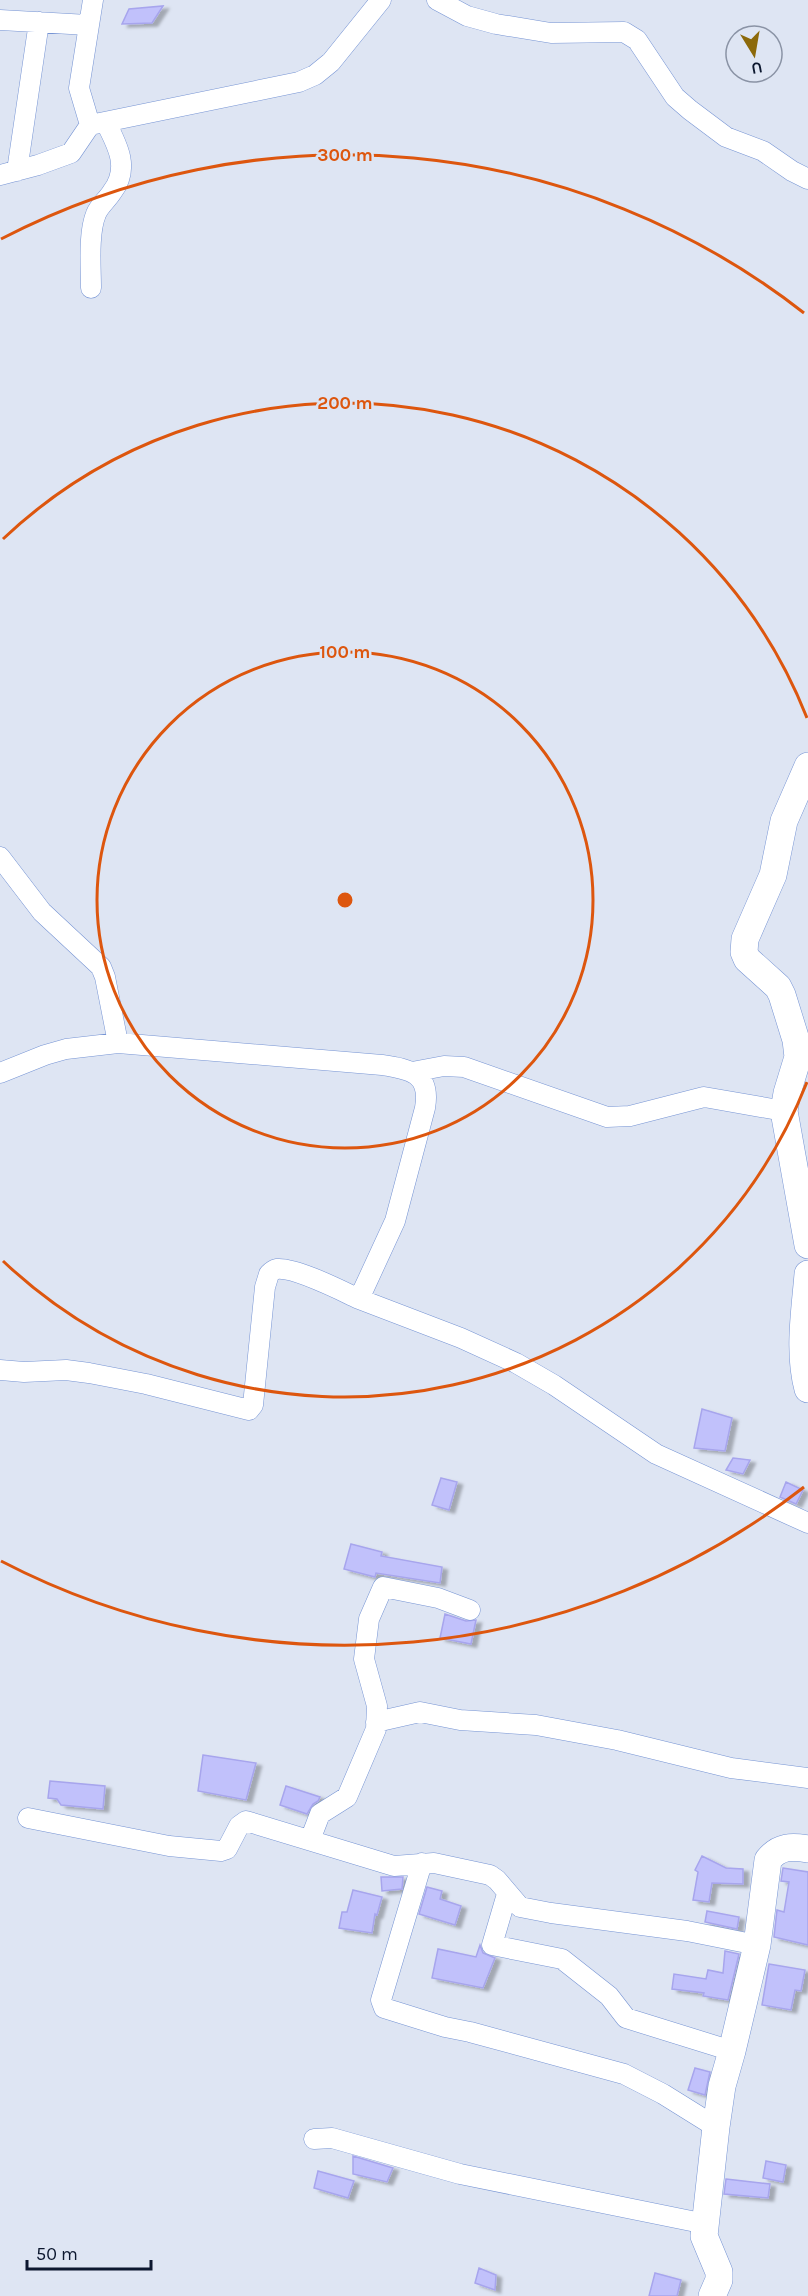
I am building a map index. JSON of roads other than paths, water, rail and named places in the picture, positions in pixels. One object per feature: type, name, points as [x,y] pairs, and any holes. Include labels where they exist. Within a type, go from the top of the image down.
[{"type":"street","points":[[91,288],[95,215],[117,185],[120,174],[120,150],[98,124],[78,88],[93,0]]},
{"type":"street","points":[[39,22],[8,173],[71,153],[98,124],[299,82],[315,75],[331,62],[381,0]]},
{"type":"street","points":[[437,0],[467,16],[496,24],[551,33],[624,32],[637,40],[675,97],[690,110],[726,137],[763,151],[808,179]]},
{"type":"street","points":[[0,20],[88,25]]},
{"type":"street","points":[[808,766],[784,821],[772,875],[745,939],[744,952],[747,959],[778,987],[796,1040],[798,1057],[784,1111],[808,1245]]},
{"type":"street","points":[[0,857],[42,912],[101,967],[118,1043]]},
{"type":"street","points":[[0,1073],[55,1052],[118,1043],[382,1065],[412,1072],[444,1066],[464,1066],[607,1117],[630,1116],[704,1097],[784,1111]]},
{"type":"street","points":[[359,1299],[395,1221],[425,1108],[427,1098],[425,1085],[412,1072]]},
{"type":"street","points":[[0,1370],[24,1372],[66,1370],[89,1373],[146,1384],[249,1410],[253,1405],[265,1287],[269,1274],[275,1270],[284,1270],[332,1286],[507,1359],[554,1385],[656,1454],[808,1523]]},
{"type":"street","points":[[808,1274],[803,1344],[808,1389]]},
{"type":"street","points":[[310,1840],[320,1814],[347,1797],[376,1729],[377,1706],[364,1659],[369,1619],[383,1587],[438,1598],[470,1610]]},
{"type":"street","points":[[376,1722],[420,1712],[460,1720],[536,1725],[616,1740],[731,1768],[808,1778]]},
{"type":"street","points":[[28,1818],[201,1850],[227,1849],[239,1826],[246,1821],[394,1866],[434,1863],[490,1875],[520,1906],[551,1913],[687,1932],[757,1945]]},
{"type":"street","points":[[712,2296],[719,2280],[719,2272],[705,2241],[716,2127],[722,2086],[757,1945],[768,1860],[774,1852],[788,1847],[808,1849]]},
{"type":"street","points":[[422,1863],[381,2000],[384,2008],[445,2027],[624,2074],[663,2094],[716,2127]]},
{"type":"street","points":[[507,1894],[492,1945],[562,1959],[609,1996],[626,2018],[732,2051]]},
{"type":"street","points":[[314,2139],[332,2138],[460,2174],[706,2224]]}]
